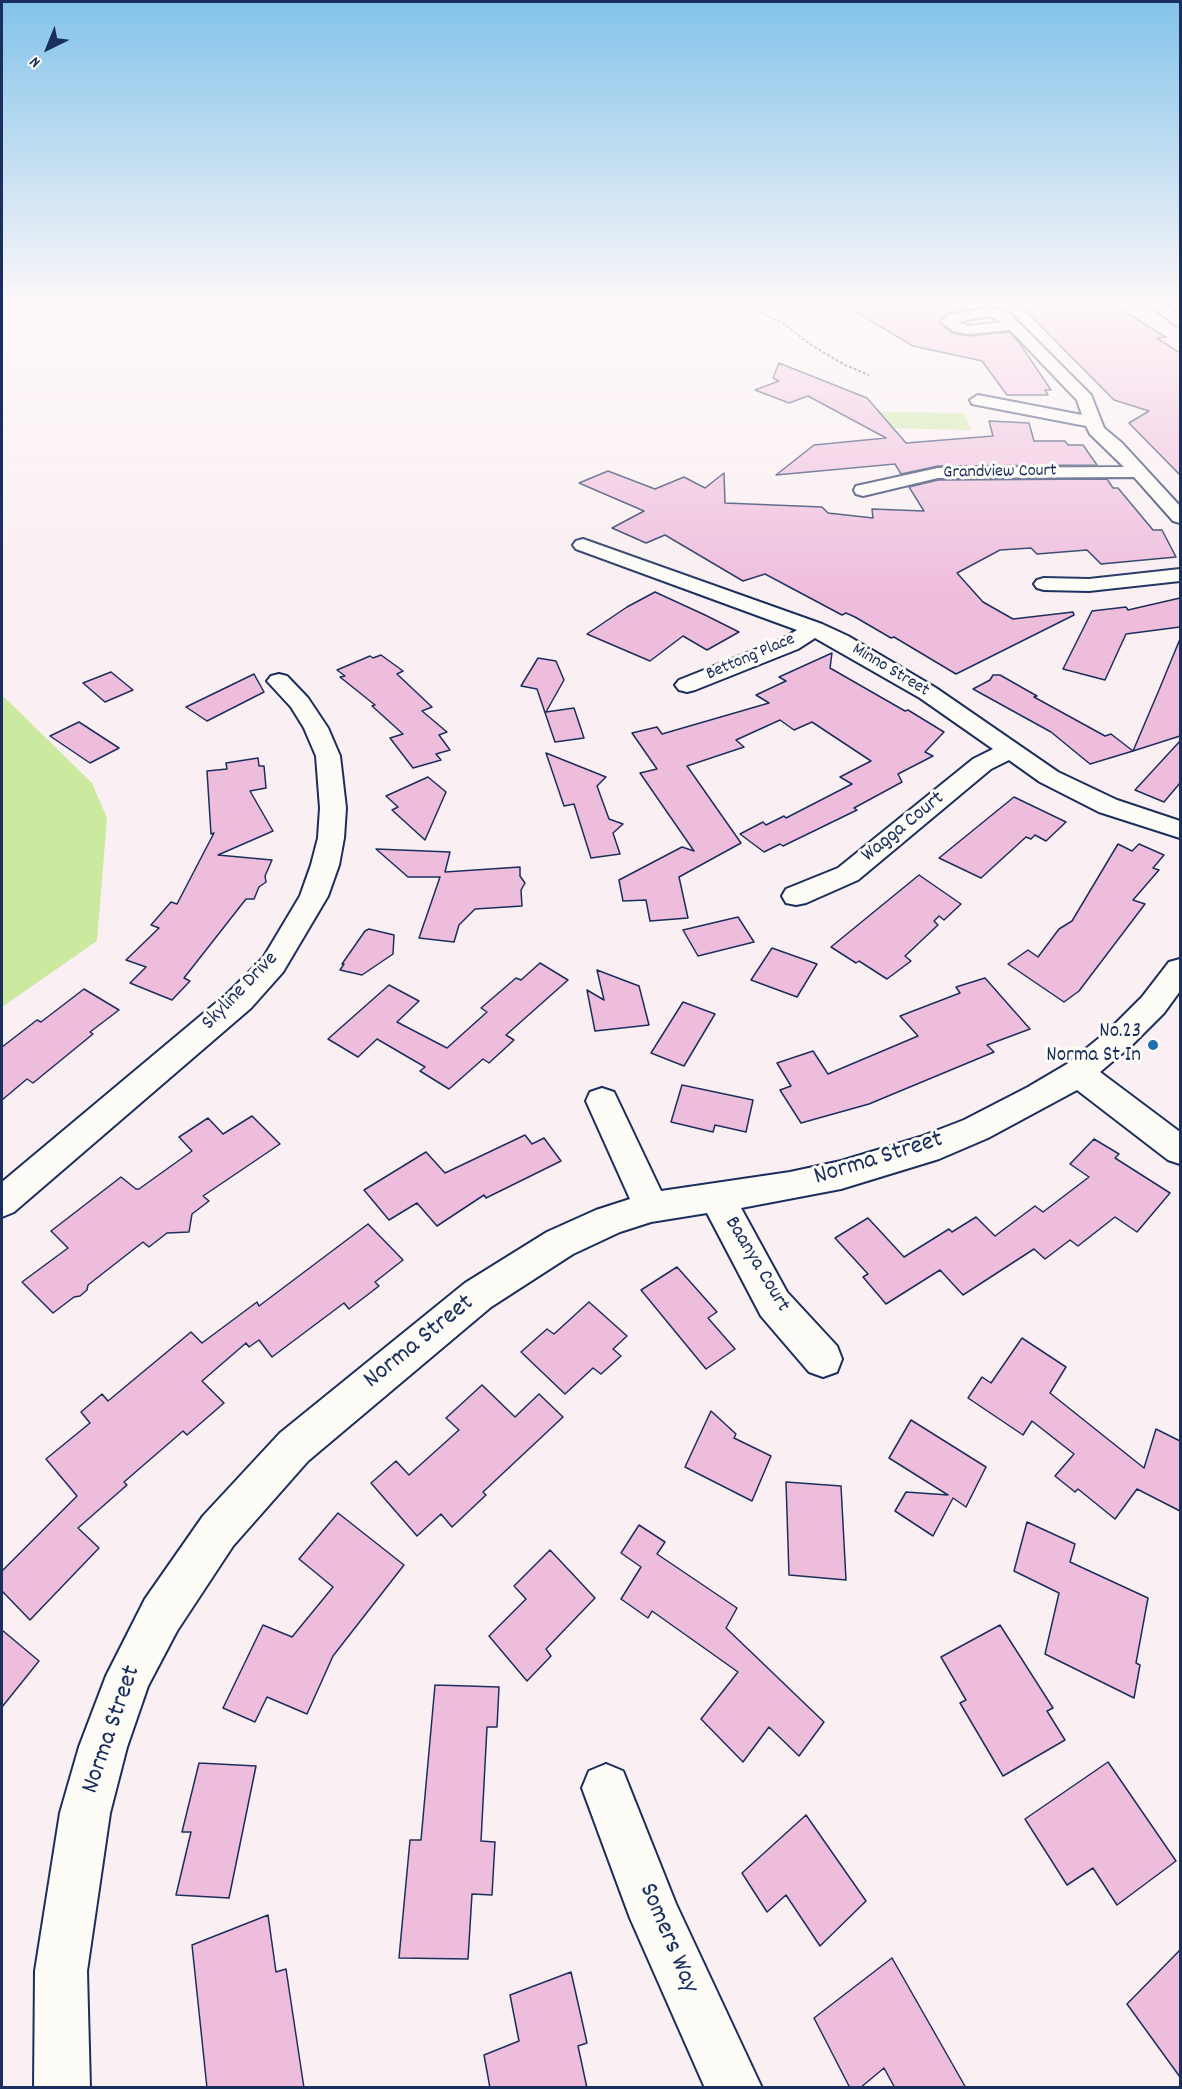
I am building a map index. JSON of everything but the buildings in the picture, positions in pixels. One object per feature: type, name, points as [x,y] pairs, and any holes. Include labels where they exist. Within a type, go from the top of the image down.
[{"type":"street","points":[[981,400],[1092,422]]},
{"type":"street","points":[[1086,400],[1092,413],[1092,422],[1096,430],[1180,518]]},
{"type":"street","name":"Grandview Court","points":[[863,490],[938,473],[1138,472]]},
{"type":"street","name":"Minno Street","points":[[583,545],[814,629],[891,669],[1049,777],[1079,793],[1135,817],[1180,830]]},
{"type":"street","points":[[1044,584],[1089,585],[1180,575]]},
{"type":"street","name":"Bettong Place","points":[[687,685],[790,644],[814,629]]},
{"type":"street","name":"Skyline Drive","points":[[2,1202],[240,1000],[273,965],[314,896],[325,865],[333,808],[328,756],[316,728],[300,703],[279,681]]},
{"type":"street","name":"Wagga Court","points":[[796,897],[848,874],[982,764],[1008,751]]},
{"type":"street","name":"Norma Street","points":[[62,2088],[60,1971],[85,1813],[103,1747],[129,1676],[161,1615],[218,1531],[294,1447],[478,1295],[560,1243],[609,1221],[651,1207],[790,1186],[841,1175],[927,1149],[976,1129],[1040,1096],[1078,1072],[1120,1038],[1153,1005],[1180,970]]},
{"type":"street","points":[[1078,1072],[1180,1150]]},
{"type":"street","points":[[602,1101],[651,1207]]},
{"type":"street","name":"Baanya Court","points":[[716,1196],[774,1304],[823,1359]]},
{"type":"street","name":"Somers Way","points":[[606,1788],[656,1918],[734,2088]]},
{"type":"green space","points":[[881,412],[964,413],[971,430],[886,428]]},
{"type":"green space","points":[[2,695],[92,783],[107,818],[97,941],[2,1007]]},
{"type":"place","name":"No.23 Norma St In","points":[[1153,1045]]}]
